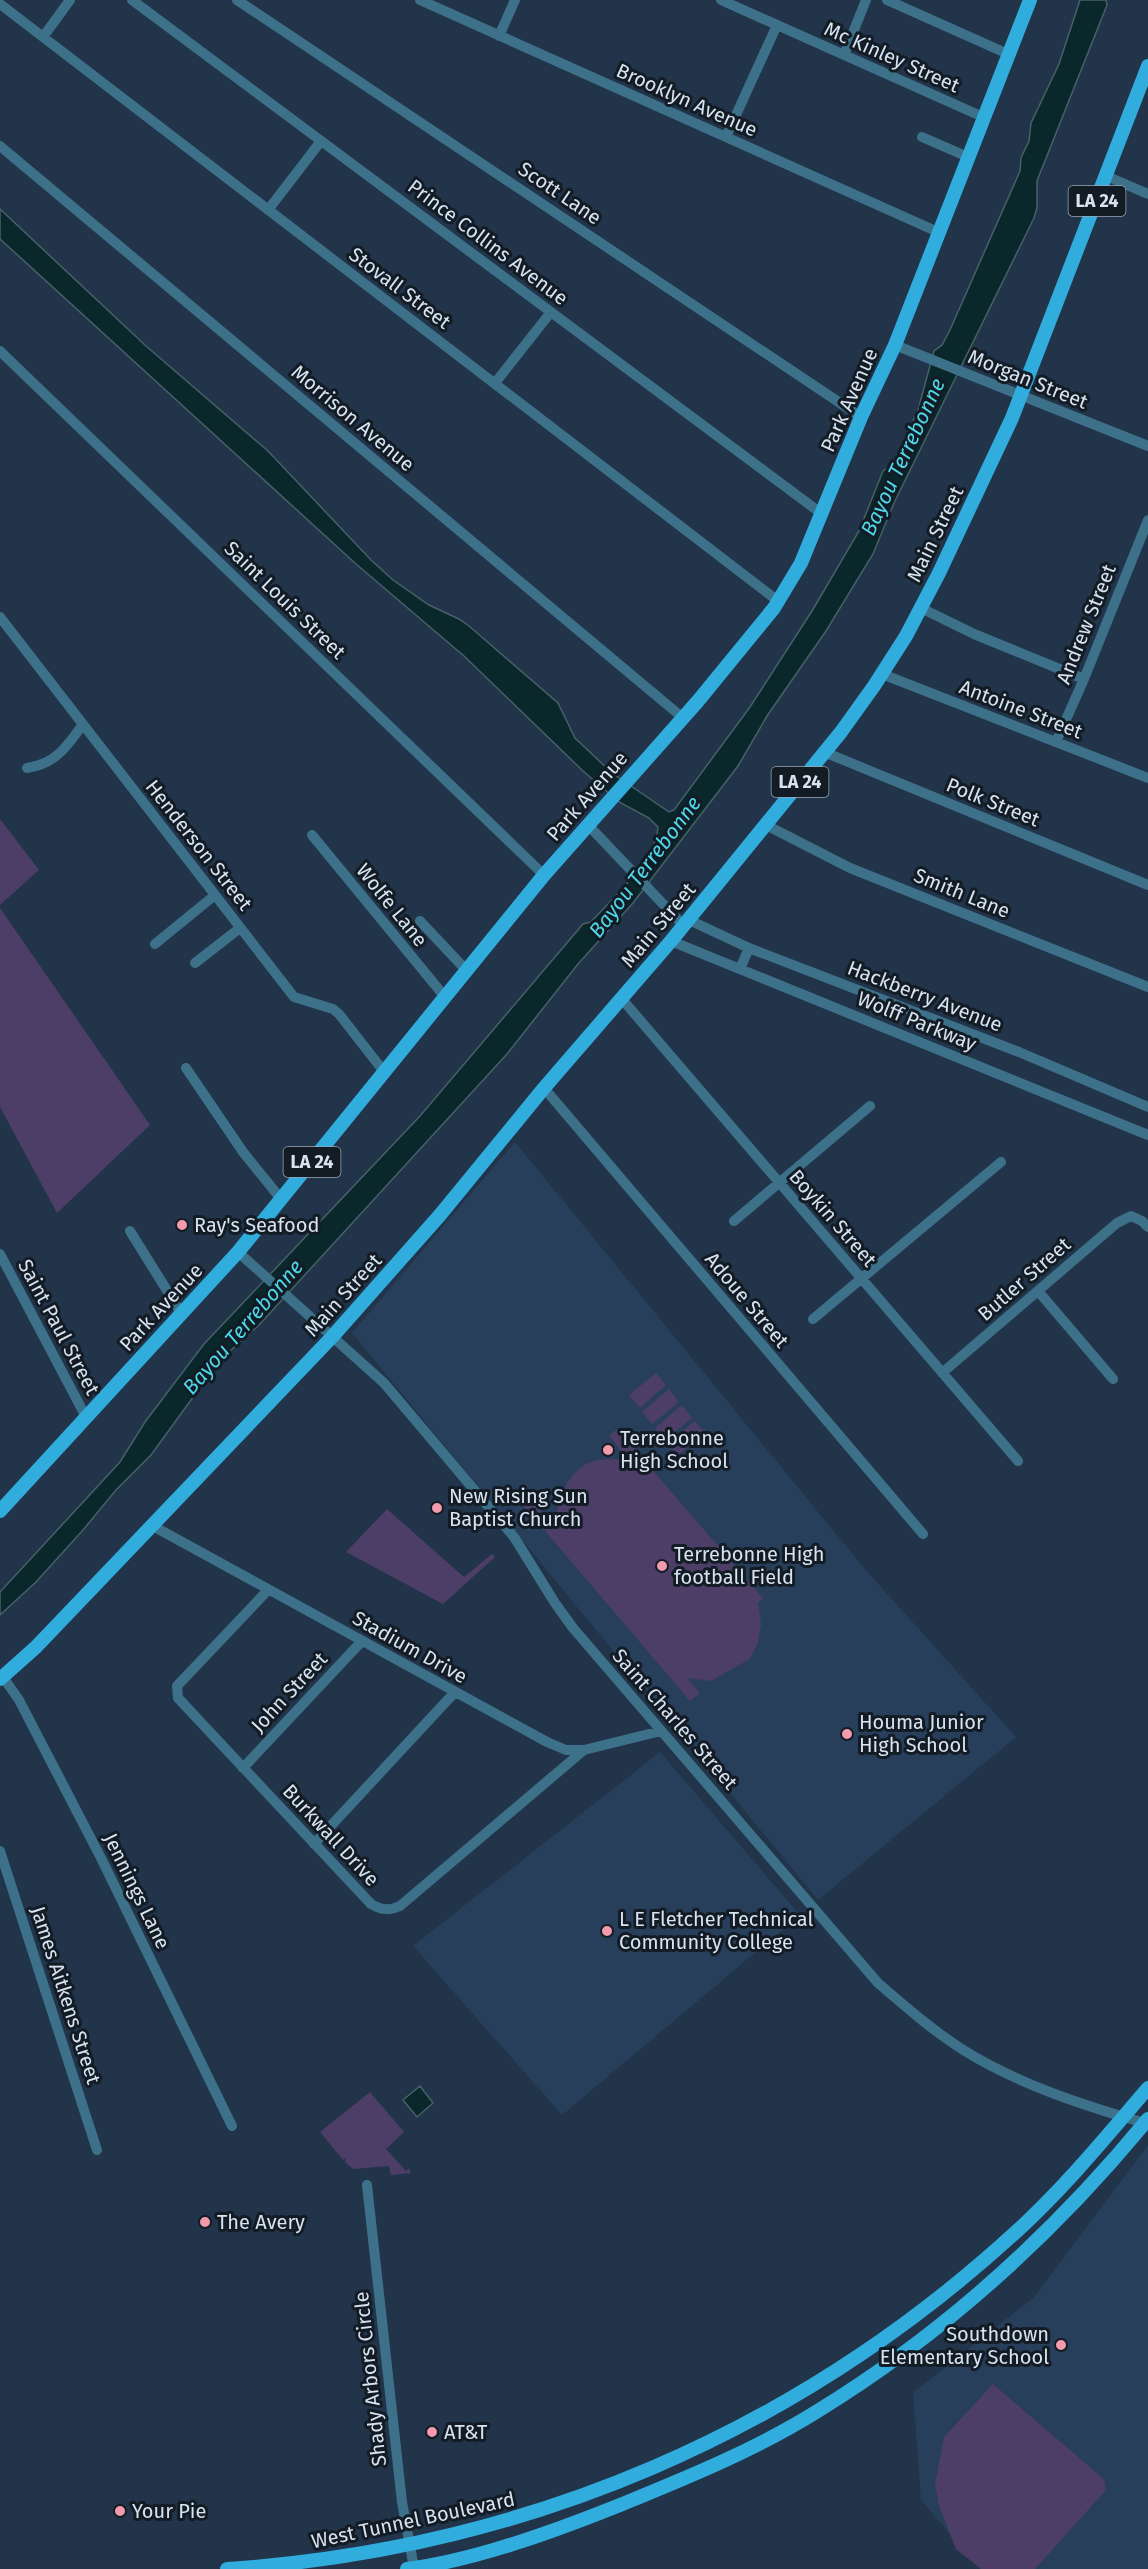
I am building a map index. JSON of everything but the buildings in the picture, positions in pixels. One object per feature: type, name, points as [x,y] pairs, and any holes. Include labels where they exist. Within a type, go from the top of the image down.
[{"type":"main road","name":"Park Avenue","points":[[0,1511],[238,1252],[544,875],[683,718],[778,601],[801,563],[861,417],[895,345],[1030,0]]},
{"type":"main road","name":"Main Street","points":[[1,1678],[36,1647],[153,1526],[332,1337],[440,1215],[544,1088],[687,923],[824,752],[882,674],[921,608],[1022,396],[1106,176],[1144,92],[1148,66]]},
{"type":"main road","name":"West Tunnel Boulevard","points":[[227,2569],[305,2566],[506,2522],[592,2493],[703,2446],[784,2404],[896,2331],[959,2282],[1059,2190],[1148,2088]]},
{"type":"main road","points":[[410,2569],[483,2552],[597,2514],[725,2460],[815,2413],[924,2338],[981,2293],[1036,2244],[1147,2122]]},
{"type":"street","points":[[43,37],[70,0]]},
{"type":"street","name":"Prince Collins Avenue","points":[[132,0],[822,514]]},
{"type":"street","name":"Scott Lane","points":[[237,0],[861,417]]},
{"type":"street","name":"Brooklyn Avenue","points":[[420,0],[938,232]]},
{"type":"street","points":[[500,36],[515,0]]},
{"type":"street","name":"Mc Kinley Street","points":[[721,0],[983,117]]},
{"type":"street","points":[[844,55],[866,0]]},
{"type":"street","points":[[887,0],[1008,54]]},
{"type":"street","name":"Stovall Street","points":[[0,4],[778,601]]},
{"type":"street","points":[[726,137],[777,25]]},
{"type":"street","points":[[922,137],[968,157]]},
{"type":"street","points":[[268,210],[321,141]]},
{"type":"street","name":"Morrison Avenue","points":[[0,146],[683,718]]},
{"type":"street","points":[[1106,176],[1148,194]]},
{"type":"street","points":[[495,384],[551,312]]},
{"type":"street","name":"Morgan Street","points":[[895,345],[1148,446]]},
{"type":"street","name":"Saint Louis Street","points":[[0,351],[544,875]]},
{"type":"street","name":"Andrew Street","points":[[1056,742],[1084,680],[1148,520]]},
{"type":"street","points":[[921,608],[974,634],[1084,680]]},
{"type":"street","name":"Henderson Street","points":[[0,617],[294,997],[333,1009],[339,1014],[385,1073]]},
{"type":"street","name":"Antoine Street","points":[[882,674],[1148,778]]},
{"type":"street","points":[[27,768],[44,766],[68,746],[83,724]]},
{"type":"street","name":"Polk Street","points":[[824,752],[1148,885]]},
{"type":"street","name":"Smith Lane","points":[[766,825],[850,868],[1148,987]]},
{"type":"street","name":"Hackberry Avenue","points":[[589,826],[652,894],[687,923],[1018,1052],[1148,1107]]},
{"type":"street","name":"Wolfe Lane","points":[[312,835],[445,997]]},
{"type":"street","points":[[155,944],[214,895]]},
{"type":"street","points":[[420,921],[467,971]]},
{"type":"street","points":[[195,963],[240,928]]},
{"type":"street","name":"Wolff Parkway","points":[[671,941],[1148,1135]]},
{"type":"street","points":[[740,969],[749,948]]},
{"type":"street","name":"Boykin Street","points":[[621,998],[1018,1461]]},
{"type":"street","points":[[186,1068],[243,1152],[281,1199]]},
{"type":"street","name":"Adoue Street","points":[[544,1088],[923,1534]]},
{"type":"street","points":[[734,1221],[870,1106]]},
{"type":"street","points":[[813,1319],[1001,1162]]},
{"type":"street","name":"Butler Street","points":[[942,1373],[1117,1223],[1131,1216],[1148,1227]]},
{"type":"street","points":[[130,1231],[181,1313]]},
{"type":"street","name":"Saint Charles Street","points":[[238,1252],[384,1383],[514,1537],[573,1628],[878,1983],[922,2021],[964,2051],[996,2068],[1075,2101],[1147,2122]]},
{"type":"street","name":"Saint Paul Street","points":[[0,1254],[87,1416]]},
{"type":"street","points":[[1038,1291],[1113,1379]]},
{"type":"street","name":"Stadium Drive","points":[[153,1526],[547,1742],[566,1750],[584,1750],[661,1731]]},
{"type":"street","name":"Burkwall Drive","points":[[268,1590],[177,1686],[177,1698],[371,1904],[378,1908],[393,1909],[400,1906],[584,1750]]},
{"type":"street","name":"John Street","points":[[243,1768],[362,1641]]},
{"type":"street","name":"Jennings Lane","points":[[1,1678],[19,1700],[101,1858],[231,2126]]},
{"type":"street","points":[[314,1844],[455,1692]]},
{"type":"street","name":"James Aitkens Street","points":[[0,1851],[97,2150]]},
{"type":"street","name":"Shady Arbors Circle","points":[[366,2185],[410,2569]]},
{"type":"shaded area","points":[[0,819],[39,870],[0,905]]},
{"type":"shaded area","points":[[0,908],[150,1125],[57,1213],[0,1107]]},
{"type":"shaded area","name":"Terrebonne High School","points":[[515,1142],[864,1568],[1016,1737],[818,1900],[352,1333]]},
{"type":"shaded area","points":[[656,1373],[666,1385],[640,1408],[629,1395]]},
{"type":"shaded area","points":[[669,1389],[679,1402],[652,1424],[642,1412]]},
{"type":"shaded area","points":[[682,1405],[692,1418],[665,1440],[655,1428]]},
{"type":"shaded area","points":[[695,1421],[705,1433],[678,1455],[668,1443]]},
{"type":"shaded area","points":[[617,1429],[763,1598],[758,1603],[761,1624],[758,1643],[750,1659],[711,1681],[687,1678],[700,1693],[690,1701],[523,1505],[531,1499],[555,1527],[563,1492],[578,1469],[596,1460],[628,1459],[609,1436]]},
{"type":"shaded area","points":[[387,1509],[464,1577],[492,1554],[495,1557],[443,1604],[346,1552]]},
{"type":"shaded area","name":"L E Fletcher Technical Community College","points":[[660,1752],[800,1915],[562,2115],[413,1946]]},
{"type":"shaded area","points":[[370,2092],[404,2132],[386,2149],[406,2171],[409,2168],[411,2173],[391,2175],[389,2166],[353,2169],[345,2162],[346,2158],[343,2160],[320,2132]]},
{"type":"shaded area","name":"Southdown Elementary School","points":[[1148,2145],[1148,2569],[980,2569],[921,2500],[913,2393],[1034,2297]]},
{"type":"shaded area","points":[[993,2384],[1104,2479],[1106,2490],[1035,2569],[981,2569],[956,2549],[939,2506],[935,2484],[944,2437]]},
{"type":"water","name":"Bayou Terrebonne","points":[[1080,0],[1106,0],[1107,5],[1037,181],[1037,208],[1034,218],[894,503],[873,554],[826,631],[767,716],[738,766],[633,903],[578,964],[507,1054],[259,1325],[220,1360],[151,1455],[116,1490],[36,1582],[0,1615],[0,1592],[120,1462],[145,1422],[204,1344],[420,1116],[583,924],[591,922],[632,878],[650,852],[658,827],[649,818],[619,802],[583,771],[464,656],[356,564],[0,239],[0,209],[146,346],[268,451],[371,560],[393,580],[429,605],[469,626],[558,703],[575,738],[612,773],[669,812],[674,810],[750,707],[812,611],[859,531],[883,471],[894,463],[918,410],[934,351],[942,345],[950,330],[1020,171],[1021,158],[1029,141],[1031,123],[1059,64]]},
{"type":"water","points":[[420,2086],[433,2103],[417,2117],[403,2100]]},
{"type":"place","name":"Ray's Seafood","points":[[182,1225]]},
{"type":"place","name":"Terrebonne High School","points":[[608,1450]]},
{"type":"place","name":"New Rising Sun Baptist Church","points":[[437,1508]]},
{"type":"place","name":"Terrebonne High football Field","points":[[662,1566]]},
{"type":"place","name":"Houma Junior High School","points":[[847,1734]]},
{"type":"place","name":"L E Fletcher Technical Community College","points":[[607,1931]]},
{"type":"place","name":"The Avery","points":[[205,2222]]},
{"type":"place","name":"Southdown Elementary School","points":[[1061,2345]]},
{"type":"place","name":"AT&T","points":[[432,2432]]},
{"type":"place","name":"Your Pie","points":[[120,2511]]}]
